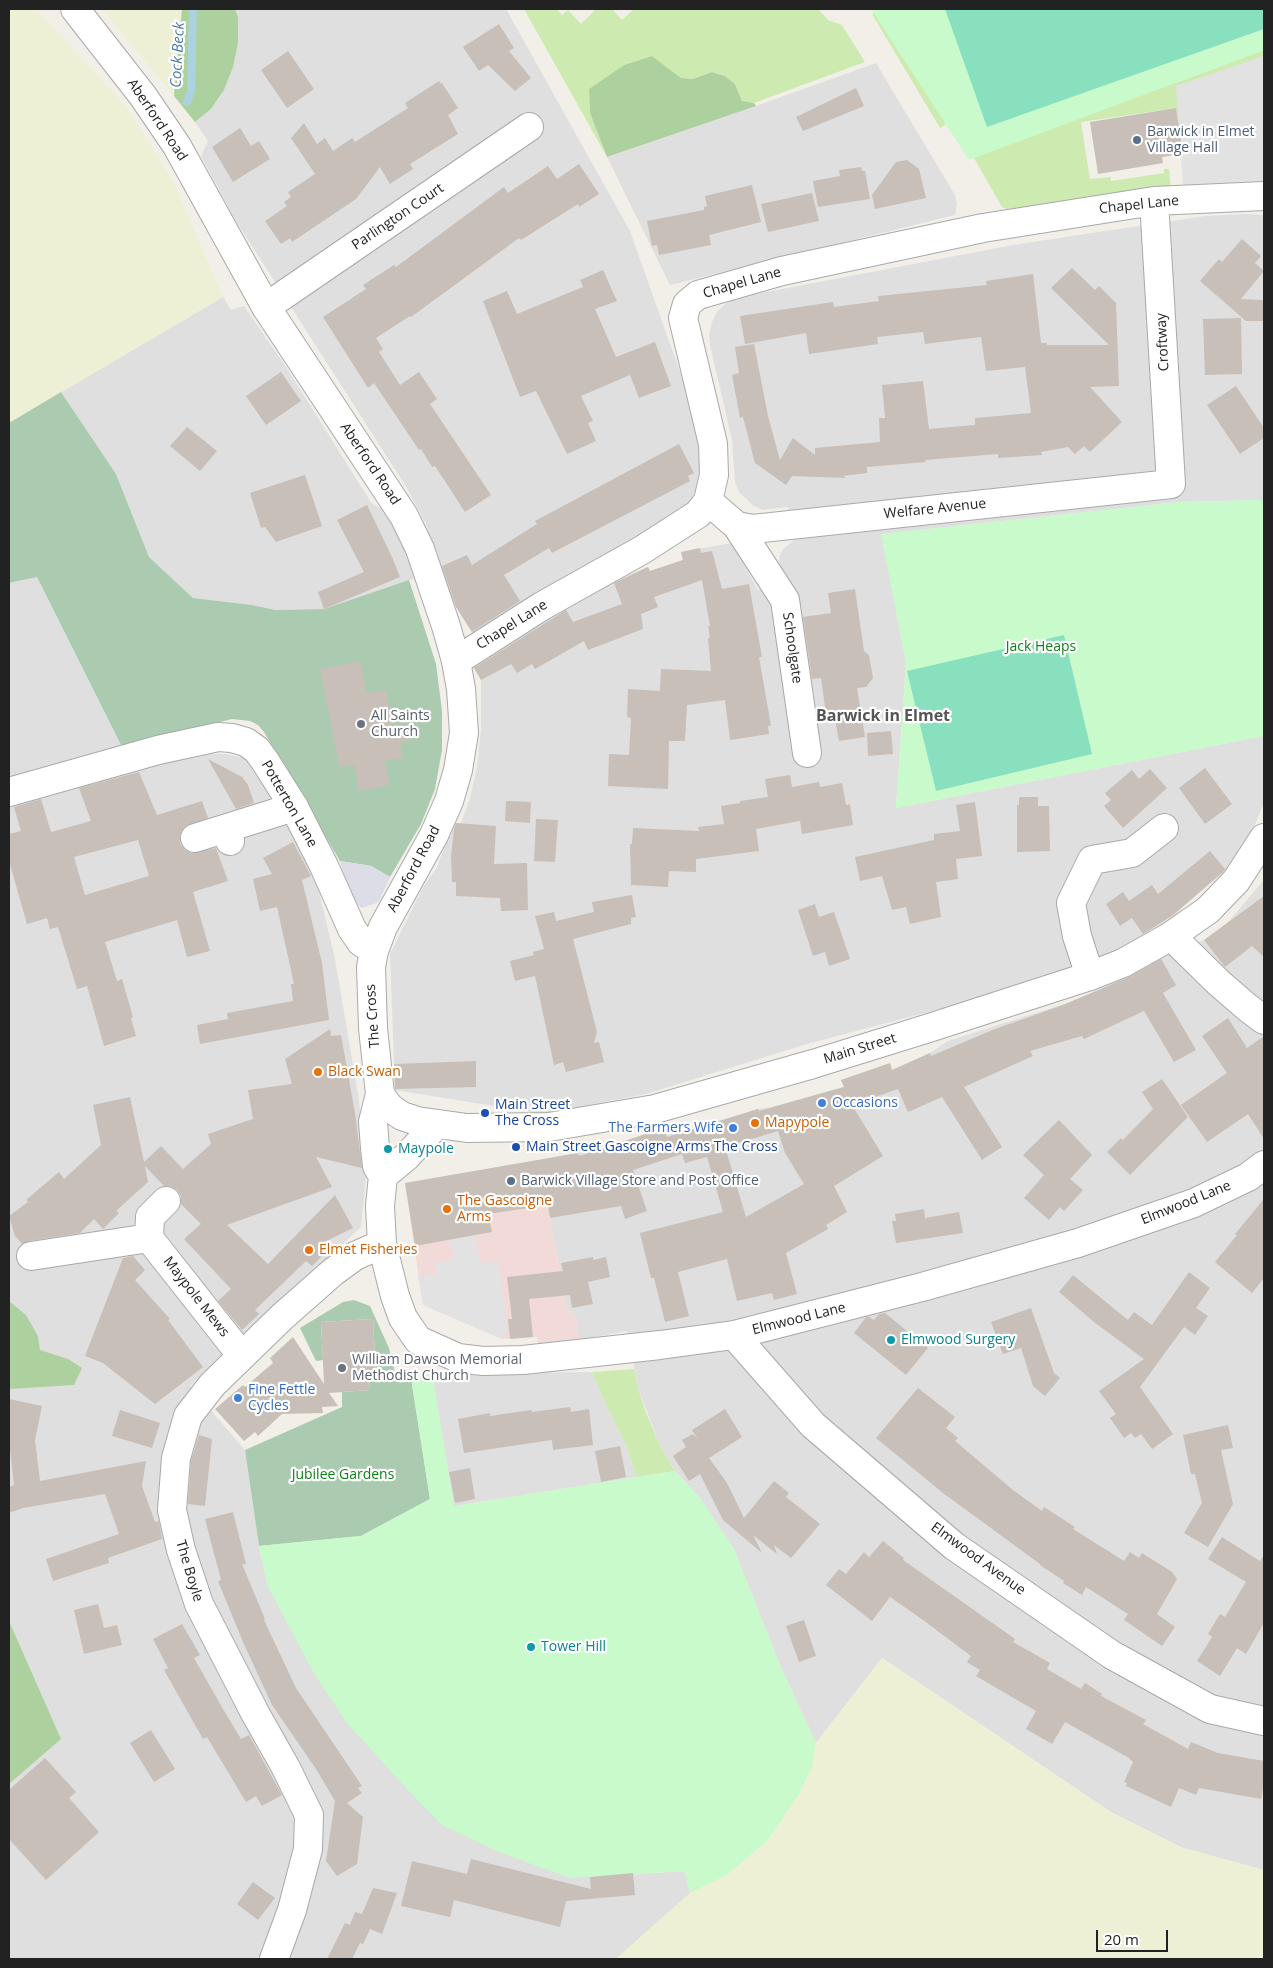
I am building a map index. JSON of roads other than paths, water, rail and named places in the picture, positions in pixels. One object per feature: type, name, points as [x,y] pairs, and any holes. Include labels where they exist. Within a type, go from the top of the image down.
[{"type":"street","name":"Aberford Road","points":[[75,9],[143,96],[177,146],[266,307],[414,533],[434,587],[456,661],[461,689],[464,732],[458,770],[449,801],[434,835],[383,926],[372,959]]},
{"type":"street","name":"Parlington Court","points":[[266,307],[529,127]]},
{"type":"street","name":"Chapel Lane","points":[[456,661],[542,606],[659,539],[698,514],[708,501],[714,475],[713,444],[683,318],[687,304],[698,295],[782,270],[983,228],[1154,202],[1264,196]]},
{"type":"street","name":"Croftway","points":[[1154,202],[1171,484]]},
{"type":"street","name":"Welfare Avenue","points":[[737,526],[753,529],[1171,484]]},
{"type":"street","points":[[708,501],[737,526]]},
{"type":"street","name":"Schoolgate","points":[[737,526],[785,600],[807,753]]},
{"type":"street","name":"Potterton Lane","points":[[9,792],[158,750],[218,737],[246,742],[257,750],[294,807],[352,929],[372,959]]},
{"type":"street","points":[[195,838],[228,834],[294,807]]},
{"type":"street","points":[[1090,976],[1077,936],[1071,903],[1092,860],[1132,853],[1164,828]]},
{"type":"street","name":"Main Street","points":[[380,1094],[389,1107],[402,1116],[436,1124],[467,1128],[549,1126],[655,1109],[814,1064],[1090,976],[1123,963],[1171,936],[1208,910],[1236,881],[1264,838]]},
{"type":"street","points":[[1171,936],[1219,983],[1264,1020]]},
{"type":"street","name":"The Cross","points":[[372,959],[373,1028],[380,1094],[373,1122],[377,1166],[383,1176],[380,1206],[382,1244]]},
{"type":"street","points":[[383,1176],[406,1157],[436,1124]]},
{"type":"street","name":"Elmwood Lane","points":[[382,1244],[394,1296],[403,1318],[418,1340],[458,1358],[484,1361],[523,1360],[734,1335],[922,1287],[1078,1243],[1194,1203],[1248,1177],[1264,1165]]},
{"type":"street","points":[[31,1256],[149,1238],[150,1217],[166,1201]]},
{"type":"street","name":"Maypole Mews","points":[[149,1238],[242,1356]]},
{"type":"street","name":"The Boyle","points":[[274,1959],[292,1910],[306,1858],[309,1816],[286,1768],[255,1713],[199,1604],[172,1510],[176,1458],[188,1416],[212,1385],[333,1272],[355,1256],[382,1244]]},
{"type":"street","name":"Elmwood Avenue","points":[[734,1335],[813,1425],[954,1546],[1112,1655],[1210,1708],[1263,1718]]},
{"type":"waterway","name":"Cock Beck","points":[[187,102],[191,91],[193,9]]},
{"type":"place","name":"Barwick in Elmet Village Hall","points":[[1137,140]]},
{"type":"place","name":"All Saints Church","points":[[361,724]]},
{"type":"place","name":"Black Swan","points":[[318,1072]]},
{"type":"place","name":"Occasions","points":[[822,1103]]},
{"type":"place","name":"Main Street The Cross","points":[[485,1113]]},
{"type":"place","name":"Mapypole","points":[[755,1123]]},
{"type":"place","name":"The Farmers Wife","points":[[733,1128]]},
{"type":"place","name":"Main Street Gascoigne Arms The Cross","points":[[516,1147]]},
{"type":"place","name":"Maypole","points":[[388,1149]]},
{"type":"place","name":"Barwick Village Store and Post Office","points":[[511,1181]]},
{"type":"place","name":"The Gascoigne Arms","points":[[447,1209]]},
{"type":"place","name":"Elmet Fisheries","points":[[309,1250]]},
{"type":"place","name":"Elmwood Surgery","points":[[891,1340]]},
{"type":"place","name":"William Dawson Memorial Methodist Church","points":[[342,1368]]},
{"type":"place","name":"Fine Fettle Cycles","points":[[238,1398]]},
{"type":"place","name":"Tower Hill","points":[[531,1647]]},
{"type":"district","name":"Barwick in Elmet","points":[[883,716]]},
{"type":"park label","name":"Jack Heaps","points":[[1041,647]]},
{"type":"park label","name":"Jubilee Gardens","points":[[343,1475]]}]
